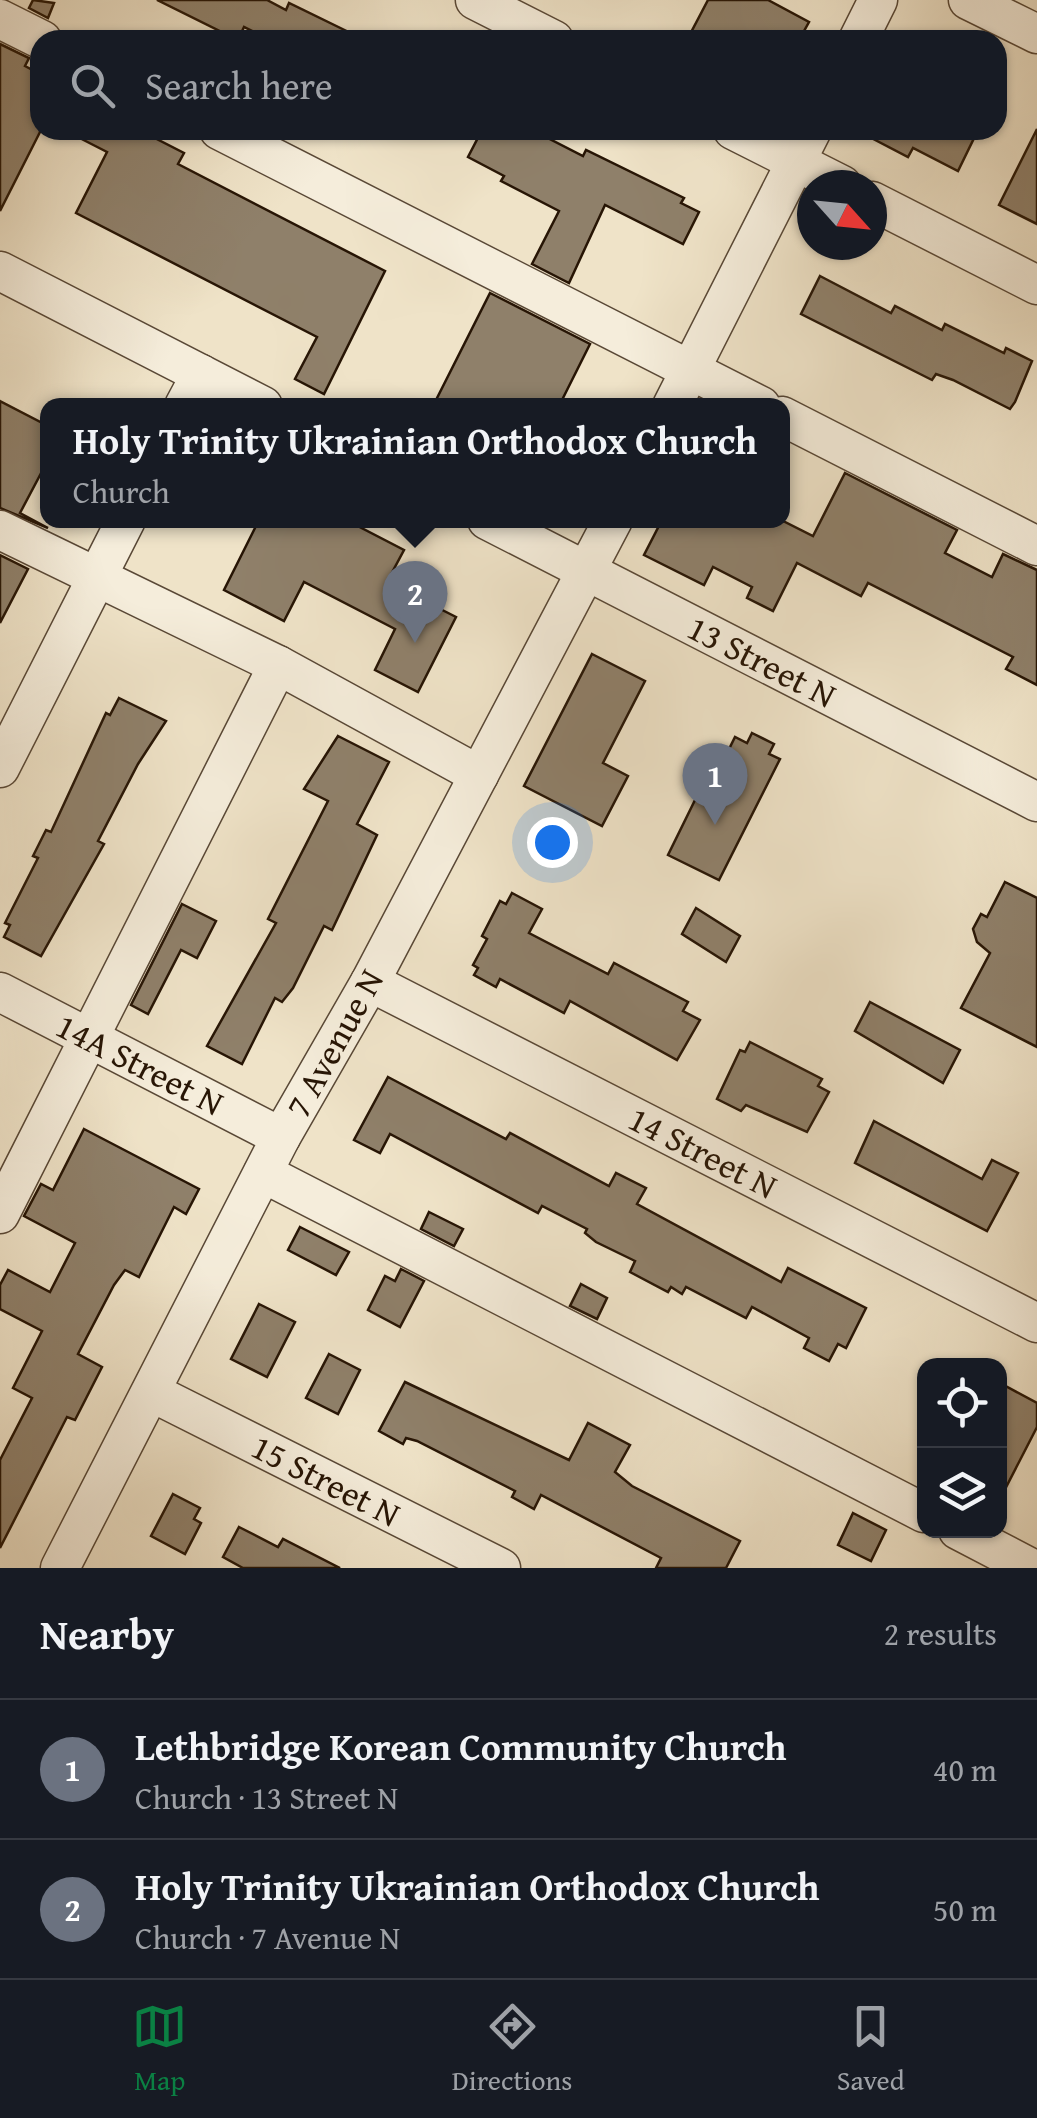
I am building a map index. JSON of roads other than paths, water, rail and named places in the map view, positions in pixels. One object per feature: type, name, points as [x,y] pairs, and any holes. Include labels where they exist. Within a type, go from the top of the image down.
[{"type":"street","points":[[475,0],[534,30]]},
{"type":"street","points":[[863,30],[878,0]]},
{"type":"street","points":[[968,0],[1037,34]]},
{"type":"street","points":[[0,19],[30,34]]},
{"type":"street","points":[[239,140],[746,398]]},
{"type":"street","points":[[777,140],[804,146],[827,170]]},
{"type":"street","points":[[676,398],[804,146]]},
{"type":"street","points":[[887,208],[1037,285]]},
{"type":"street","points":[[0,271],[192,390],[227,398]]},
{"type":"street","points":[[790,420],[1037,546]]},
{"type":"street","points":[[0,768],[122,528]]},
{"type":"street","name":"13 Street N","points":[[502,528],[1037,802]]},
{"type":"street","name":"7 Avenue N","points":[[60,1568],[281,1137],[370,982],[609,528]]},
{"type":"street","points":[[0,530],[278,666],[479,775]]},
{"type":"street","points":[[0,1214],[278,666]]},
{"type":"street","name":"14 Street N","points":[[370,982],[1037,1323]]},
{"type":"street","name":"14A Street N","points":[[0,992],[281,1137]]},
{"type":"street","points":[[262,1174],[917,1510]]},
{"type":"street","name":"15 Street N","points":[[151,1392],[501,1568]]},
{"type":"street","points":[[973,1538],[1031,1568]]},
{"type":"place","name":"Holy Trinity Ukrainian Orthodox Church","points":[[415,643]]},
{"type":"place","name":"Lethbridge Korean Community Church","points":[[715,825]]}]
